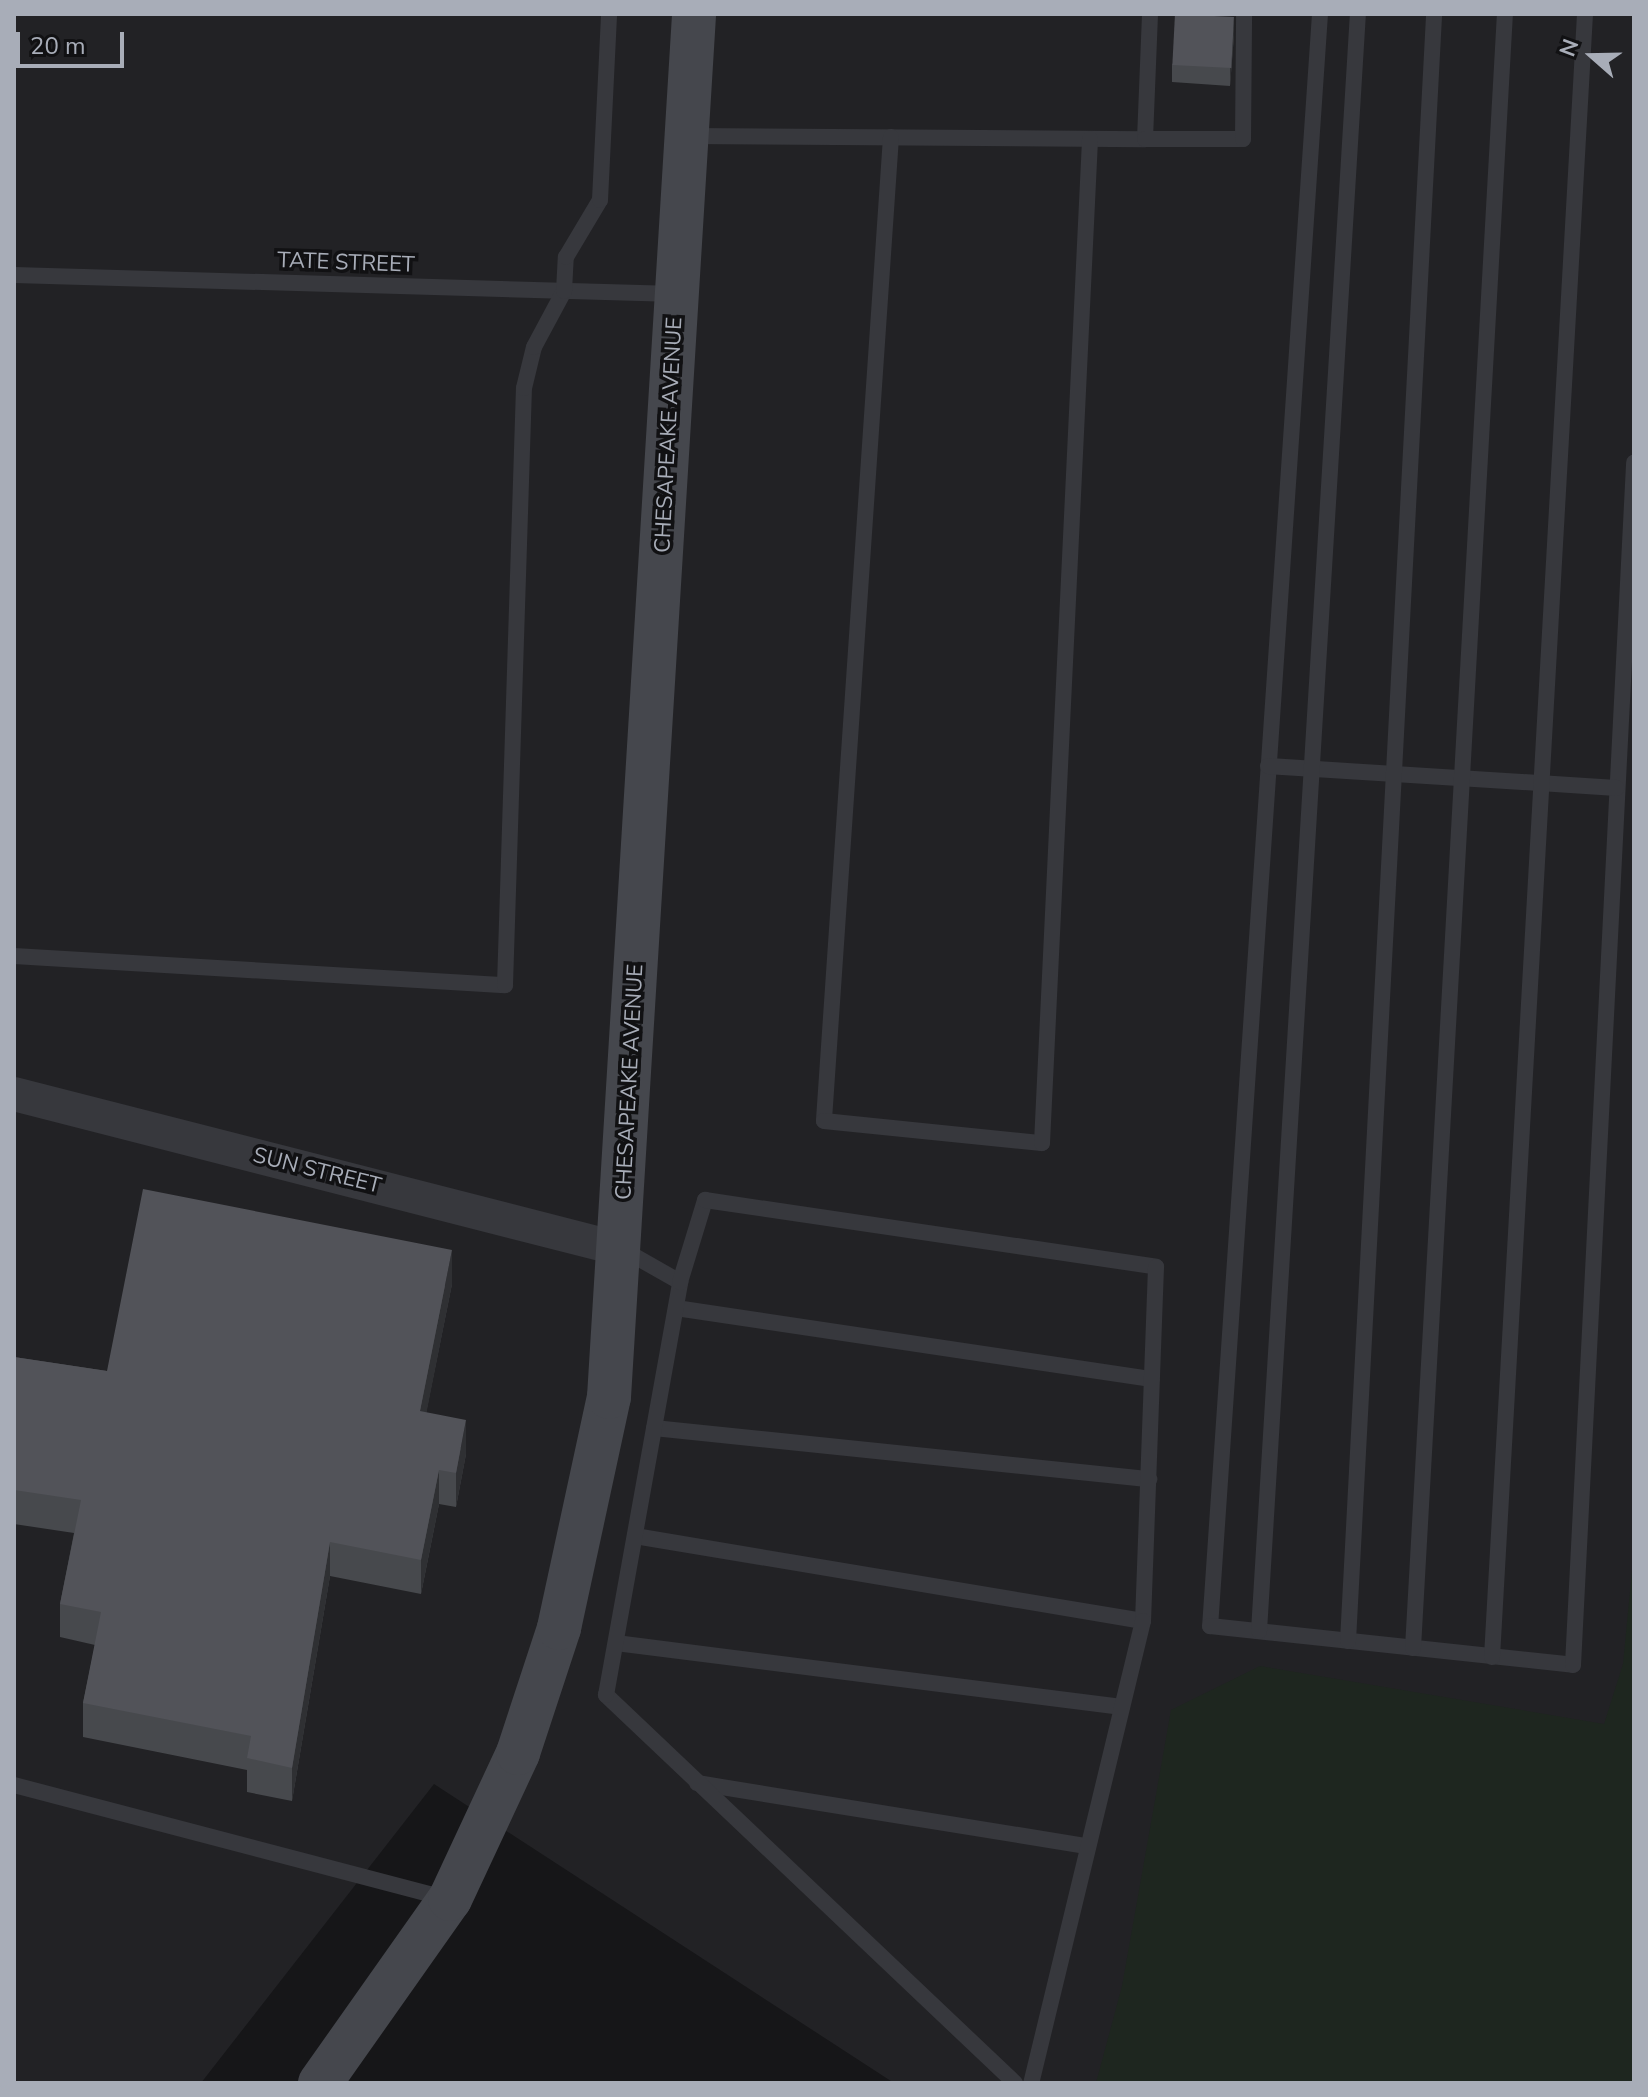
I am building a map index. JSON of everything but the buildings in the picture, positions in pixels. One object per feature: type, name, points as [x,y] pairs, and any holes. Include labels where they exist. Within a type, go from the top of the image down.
[{"type":"street","name":"CHESAPEAKE AVENUE","points":[[320,2083],[450,1899],[518,1753],[559,1628],[609,1397],[694,14]]},
{"type":"street","name":"SUN STREET","points":[[14,1094],[620,1249]]},
{"type":"lane","points":[[14,956],[505,985],[524,388],[534,347],[564,291],[566,257],[600,200],[609,14]]},
{"type":"lane","points":[[1145,139],[1150,14]]},
{"type":"lane","points":[[687,136],[1243,139],[1244,14]]},
{"type":"lane","points":[[1320,14],[1210,1626],[1573,1665],[1634,463]]},
{"type":"lane","points":[[1259,1631],[1358,14]]},
{"type":"lane","points":[[1348,1641],[1434,14]]},
{"type":"lane","points":[[1413,1648],[1505,14]]},
{"type":"lane","points":[[1492,1657],[1585,14]]},
{"type":"lane","points":[[891,137],[824,1121],[1042,1143],[1090,139]]},
{"type":"lane","name":"TATE STREET","points":[[14,275],[677,294]]},
{"type":"lane","points":[[1268,766],[1616,788]]},
{"type":"lane","points":[[1015,2083],[606,1695],[680,1282],[705,1200],[1156,1267],[1143,1621],[1031,2083]]},
{"type":"lane","points":[[620,1249],[680,1282]]},
{"type":"lane","points":[[676,1308],[1152,1379]]},
{"type":"lane","points":[[654,1428],[1149,1479]]},
{"type":"lane","points":[[635,1536],[1143,1621]]},
{"type":"lane","points":[[616,1643],[1122,1707]]},
{"type":"lane","points":[[697,1783],[1088,1846]]},
{"type":"lane","points":[[14,1785],[450,1899]]},
{"type":"shaded area","points":[[14,14],[1634,14],[1634,2083],[894,2083],[434,1784],[201,2083],[14,2083]]},
{"type":"shaded area","points":[[1634,1550],[1634,2083],[1096,2083],[1122,1986],[1171,1710],[1260,1666],[1604,1724],[1623,1664]]}]
